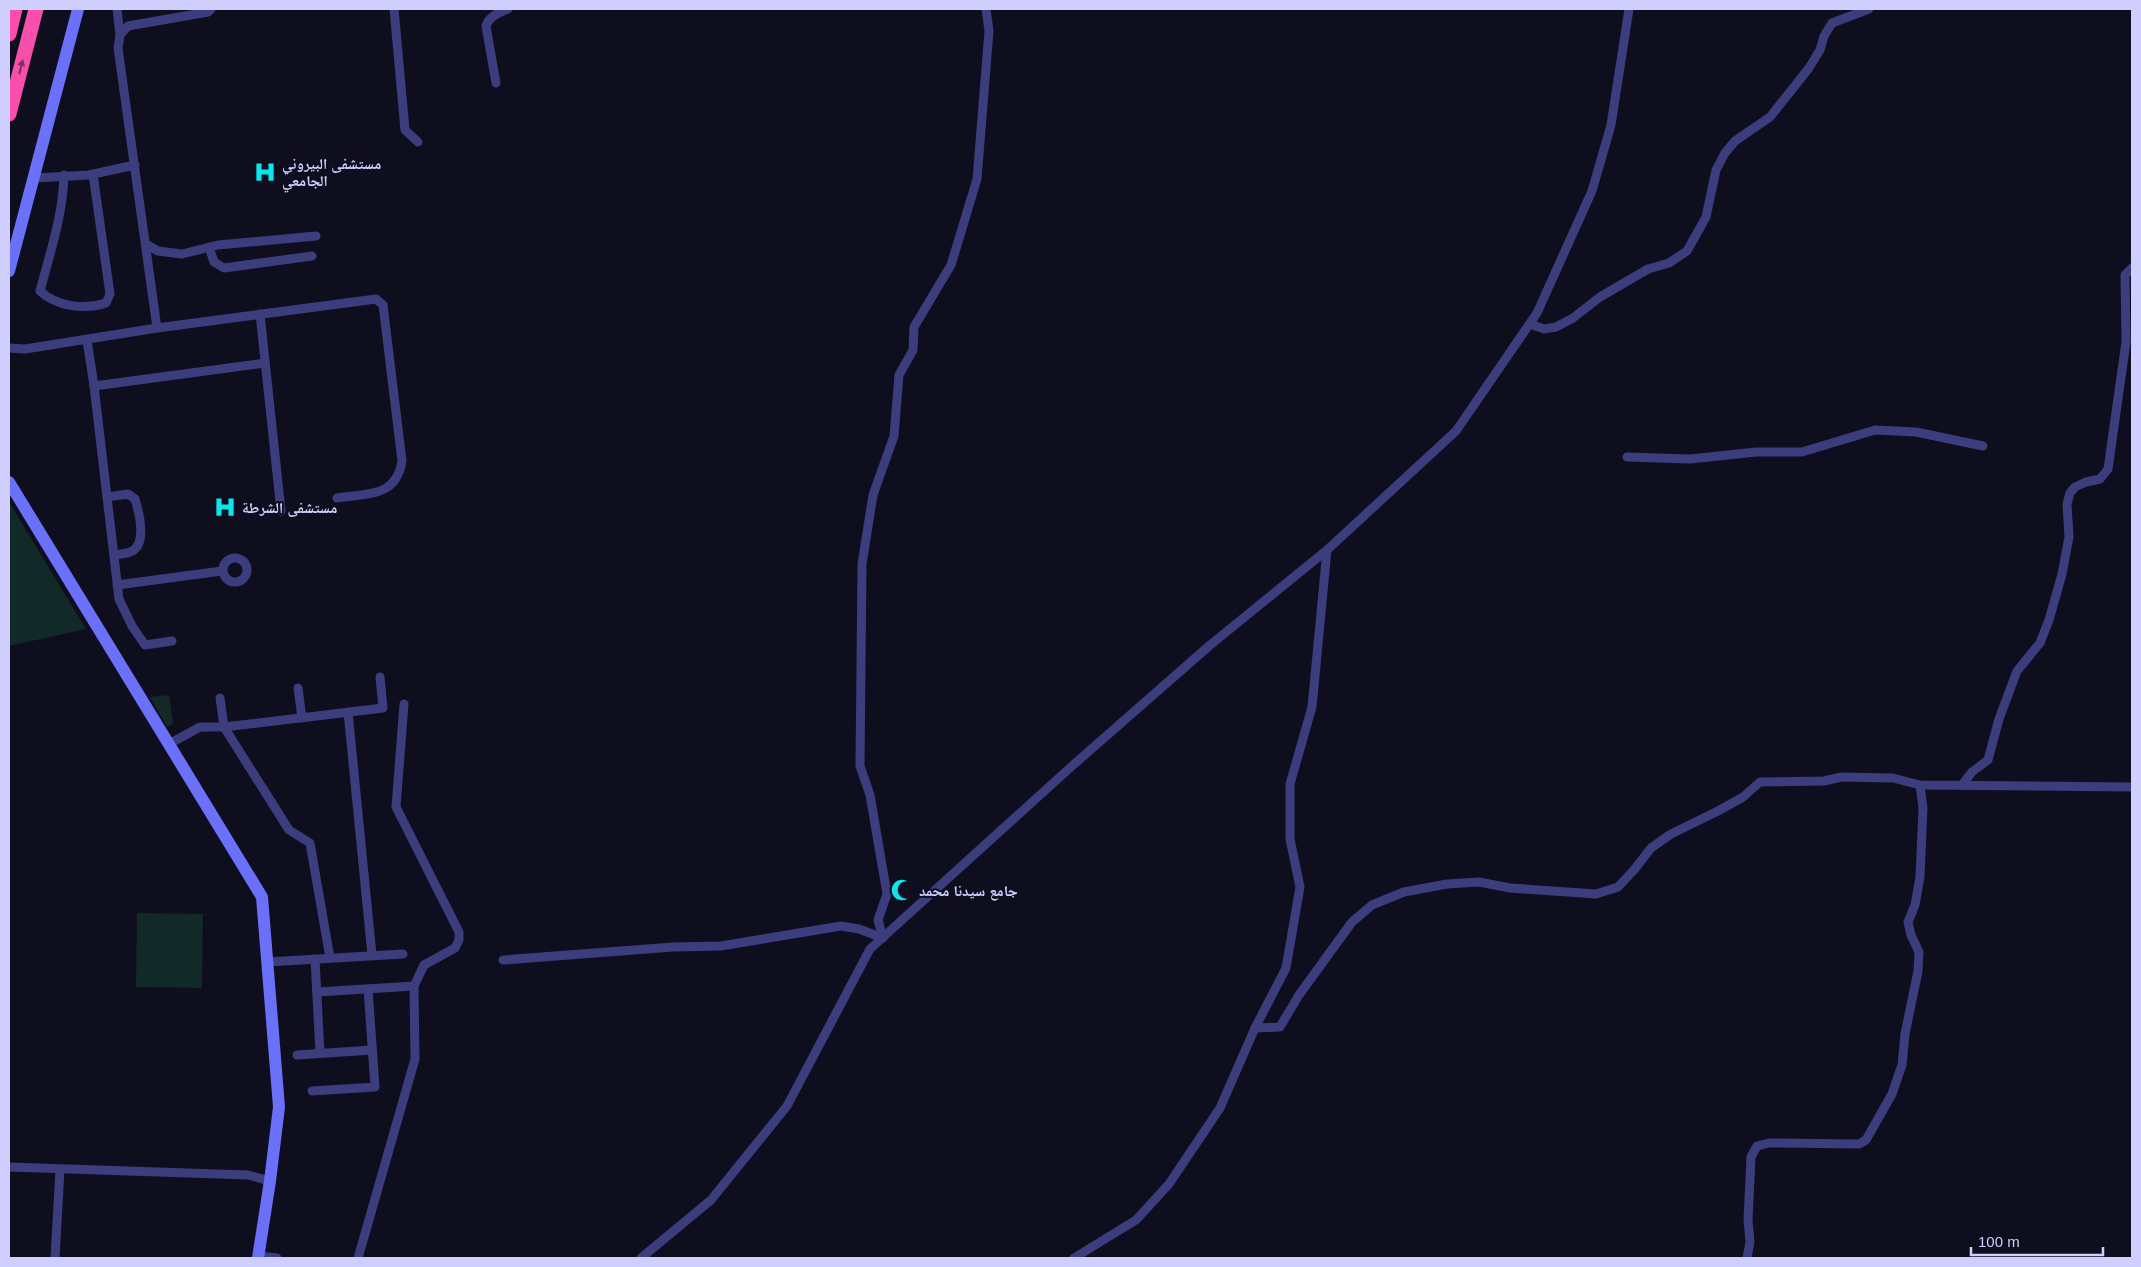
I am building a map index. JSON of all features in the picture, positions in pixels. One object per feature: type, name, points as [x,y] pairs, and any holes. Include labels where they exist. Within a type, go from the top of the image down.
[{"type":"highway","points":[[9,34],[15,9]]},
{"type":"highway","points":[[9,114],[36,9]]},
{"type":"street","points":[[9,270],[78,9]]},
{"type":"street","points":[[117,9],[120,34],[118,48],[157,328]]},
{"type":"street","points":[[120,34],[128,26],[208,12],[211,9]]},
{"type":"street","points":[[394,9],[405,130],[418,142]]},
{"type":"street","points":[[496,83],[486,26],[493,16],[508,9]]},
{"type":"street","points":[[883,938],[878,920],[887,894],[870,794],[860,766],[862,564],[872,495],[894,436],[899,375],[912,350],[914,327],[950,265],[977,179],[989,31],[986,9]]},
{"type":"street","points":[[642,1258],[711,1200],[787,1106],[870,949],[1072,766],[1209,646],[1327,550],[1456,431],[1537,313],[1592,191],[1611,125],[1629,9]]},
{"type":"street","points":[[1530,324],[1544,329],[1556,327],[1573,318],[1600,297],[1648,269],[1669,263],[1687,251],[1706,217],[1716,170],[1725,153],[1735,141],[1770,118],[1809,68],[1820,50],[1824,36],[1832,24],[1869,9]]},
{"type":"street","points":[[34,178],[93,174],[135,165]]},
{"type":"street","points":[[64,176],[64,196],[40,291],[47,298],[69,305],[94,307],[106,303],[110,294],[93,174]]},
{"type":"street","points":[[146,244],[158,251],[182,254],[209,247],[316,236]]},
{"type":"street","points":[[209,247],[214,262],[224,268],[312,256]]},
{"type":"street","points":[[1962,785],[1972,772],[1988,760],[1999,719],[2017,671],[2040,643],[2062,574],[2070,537],[2067,504],[2070,493],[2086,482],[2100,479],[2108,470],[2126,342],[2125,275],[2132,268]]},
{"type":"street","points":[[9,348],[25,349],[157,328],[376,299],[383,304],[402,461],[400,475],[392,486],[379,491],[337,498]]},
{"type":"street","points":[[260,314],[281,511]]},
{"type":"street","points":[[86,340],[94,386],[119,599],[132,626],[145,645],[172,642]]},
{"type":"street","points":[[94,386],[266,363]]},
{"type":"street","points":[[1627,457],[1690,459],[1756,452],[1802,452],[1875,430],[1916,432],[1984,446]]},
{"type":"street","points":[[9,482],[262,897],[279,1107],[258,1257],[276,1258]]},
{"type":"street","points":[[107,497],[128,494],[135,499],[141,532],[138,544],[132,552],[114,555]]},
{"type":"street","points":[[1074,1258],[1136,1220],[1169,1184],[1220,1108],[1255,1028],[1286,968],[1300,887],[1290,839],[1290,784],[1312,707],[1327,550]]},
{"type":"street","points":[[117,586],[222,571]]},
{"type":"street","points":[[169,744],[200,727],[224,727],[383,708],[380,677]]},
{"type":"street","points":[[298,688],[302,718]]},
{"type":"street","points":[[220,698],[224,727],[289,830],[310,843],[330,958]]},
{"type":"street","points":[[358,1258],[415,1059],[414,986],[424,965],[454,948],[459,940],[459,932],[396,807],[404,704]]},
{"type":"street","points":[[348,712],[372,955]]},
{"type":"street","points":[[1255,1028],[1280,1027],[1298,995],[1352,922],[1372,905],[1404,892],[1447,884],[1479,882],[1510,888],[1596,894],[1618,887],[1651,848],[1671,834],[1742,797],[1760,782],[1824,781],[1841,777],[1867,777],[1893,778],[1920,785],[2132,787]]},
{"type":"street","points":[[1747,1258],[1750,1242],[1748,1220],[1751,1157],[1757,1146],[1769,1143],[1859,1144],[1866,1140],[1892,1094],[1902,1065],[1905,1034],[1918,971],[1919,952],[1911,935],[1908,922],[1915,905],[1920,877],[1923,808],[1920,785]]},
{"type":"street","points":[[502,960],[673,947],[721,946],[841,926],[859,929],[883,938]]},
{"type":"street","points":[[267,962],[402,954]]},
{"type":"street","points":[[314,959],[320,1053]]},
{"type":"street","points":[[317,992],[414,986]]},
{"type":"street","points":[[312,1091],[374,1088],[368,989]]},
{"type":"street","points":[[297,1055],[372,1050]]},
{"type":"street","points":[[9,1167],[248,1175],[270,1181]]},
{"type":"street","points":[[55,1258],[60,1170]]},
{"type":"green space","points":[[9,502],[86,629],[9,646]]},
{"type":"green space","points":[[169,695],[173,723],[167,727],[150,697]]},
{"type":"green space","points":[[137,913],[203,914],[202,988],[136,987]]},
{"type":"place","name":"مستشفى البيروني الجامعي","points":[[265,172]]},
{"type":"place","name":"مستشفى الشرطة","points":[[225,507]]},
{"type":"place","name":"جامع سيدنا محمد","points":[[902,890]]}]
